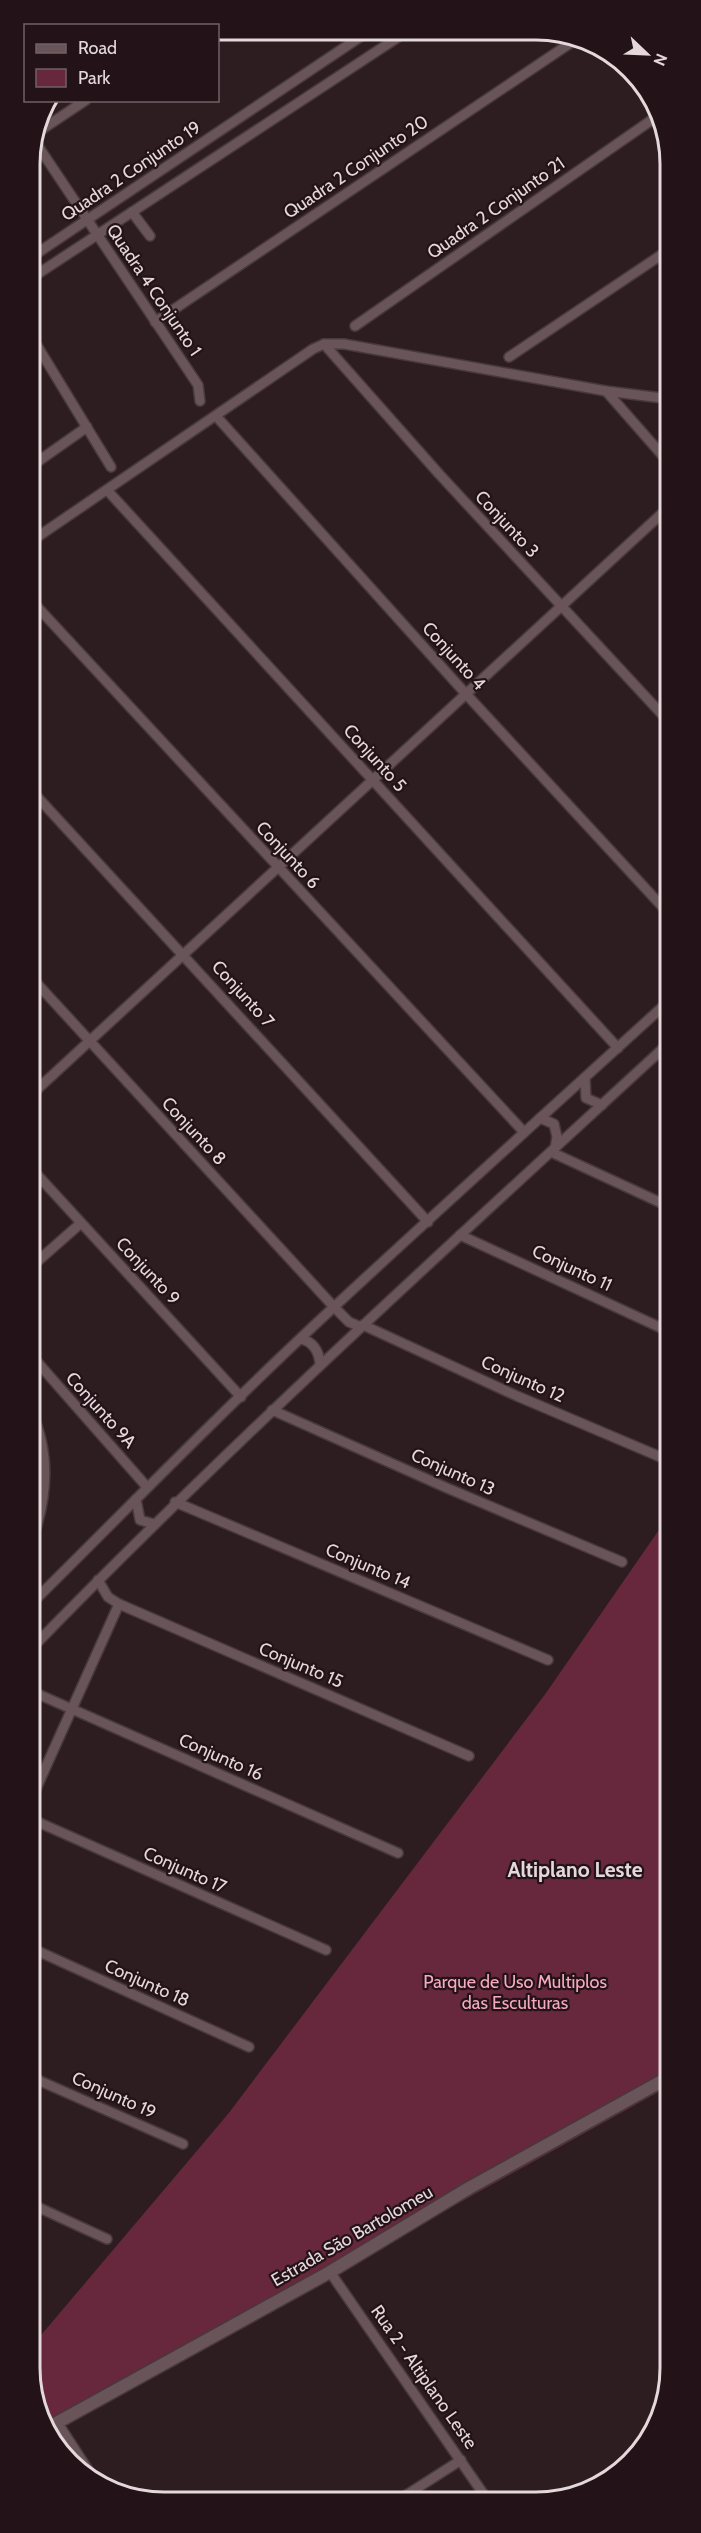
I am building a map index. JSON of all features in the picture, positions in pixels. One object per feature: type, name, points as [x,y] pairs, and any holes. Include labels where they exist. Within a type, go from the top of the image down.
[{"type":"street","name":"Quadra 2 Conjunto 19","points":[[41,251],[355,40]]},
{"type":"street","points":[[41,272],[393,40]]},
{"type":"street","name":"Quadra 2 Conjunto 20","points":[[155,322],[568,45]]},
{"type":"street","points":[[47,126],[83,102]]},
{"type":"street","name":"Quadra 2 Conjunto 21","points":[[355,326],[652,120]]},
{"type":"street","name":"Quadra 4 Conjunto 1","points":[[42,151],[198,386],[200,401]]},
{"type":"street","points":[[132,212],[150,236]]},
{"type":"street","points":[[509,357],[660,256]]},
{"type":"street","points":[[41,535],[313,349],[324,344],[344,344],[606,391],[660,398]]},
{"type":"street","name":"Conjunto 3","points":[[324,344],[440,475],[660,712]]},
{"type":"street","points":[[41,352],[111,466]]},
{"type":"street","points":[[606,391],[660,453]]},
{"type":"street","name":"Conjunto 4","points":[[216,416],[466,694],[660,904]]},
{"type":"street","points":[[41,460],[87,427]]},
{"type":"street","name":"Conjunto 5","points":[[107,490],[618,1048]]},
{"type":"street","points":[[41,1086],[660,515]]},
{"type":"street","name":"Conjunto 6","points":[[41,611],[523,1131]]},
{"type":"street","name":"Conjunto 7","points":[[41,800],[428,1222]]},
{"type":"street","name":"Conjunto 8","points":[[41,988],[334,1307],[349,1322],[362,1326]]},
{"type":"street","points":[[40,1595],[147,1487],[334,1307],[428,1222],[523,1131],[660,1009]]},
{"type":"street","points":[[40,1639],[175,1502],[320,1364],[660,1051]]},
{"type":"street","points":[[585,1078],[586,1098],[602,1105]]},
{"type":"street","points":[[540,1118],[554,1124],[557,1137],[553,1150]]},
{"type":"street","points":[[553,1150],[660,1202]]},
{"type":"street","name":"Conjunto 9","points":[[41,1178],[241,1396]]},
{"type":"street","points":[[41,1259],[81,1223]]},
{"type":"street","name":"Conjunto 11","points":[[460,1235],[660,1327]]},
{"type":"street","name":"Conjunto 12","points":[[362,1326],[660,1457]]},
{"type":"street","points":[[301,1339],[315,1347],[320,1356],[320,1364]]},
{"type":"street","name":"Conjunto 9A","points":[[40,1366],[147,1487]]},
{"type":"street","name":"Conjunto 13","points":[[272,1410],[447,1488],[622,1562]]},
{"type":"street","points":[[40,1435],[46,1461],[46,1481],[40,1504]]},
{"type":"street","points":[[136,1499],[140,1520],[154,1524]]},
{"type":"street","name":"Conjunto 14","points":[[175,1502],[548,1660]]},
{"type":"street","points":[[40,1780],[119,1604],[108,1597],[98,1580]]},
{"type":"street","name":"Conjunto 15","points":[[119,1604],[469,1756]]},
{"type":"street","name":"Conjunto 16","points":[[40,1695],[398,1853]]},
{"type":"street","name":"Conjunto 17","points":[[40,1823],[326,1950]]},
{"type":"street","name":"Conjunto 18","points":[[40,1952],[249,2047]]},
{"type":"street","name":"Conjunto 19","points":[[40,2081],[183,2144]]},
{"type":"street","name":"Estrada São Bartolomeu","points":[[54,2424],[330,2272],[469,2188],[660,2082]]},
{"type":"street","points":[[40,2208],[107,2239]]},
{"type":"street","name":"Rua 2 - Altiplano Leste","points":[[330,2272],[483,2492]]},
{"type":"street","points":[[54,2424],[80,2459]]},
{"type":"street","points":[[411,2492],[462,2460]]},
{"type":"green space","name":"Parque de Uso Multiplos das Esculturas","points":[[660,1528],[660,2091],[333,2273],[52,2421],[42,2385],[40,2336],[228,2114],[546,1693]]},
{"type":"district","name":"Altiplano Leste","points":[[575,1869]]}]
